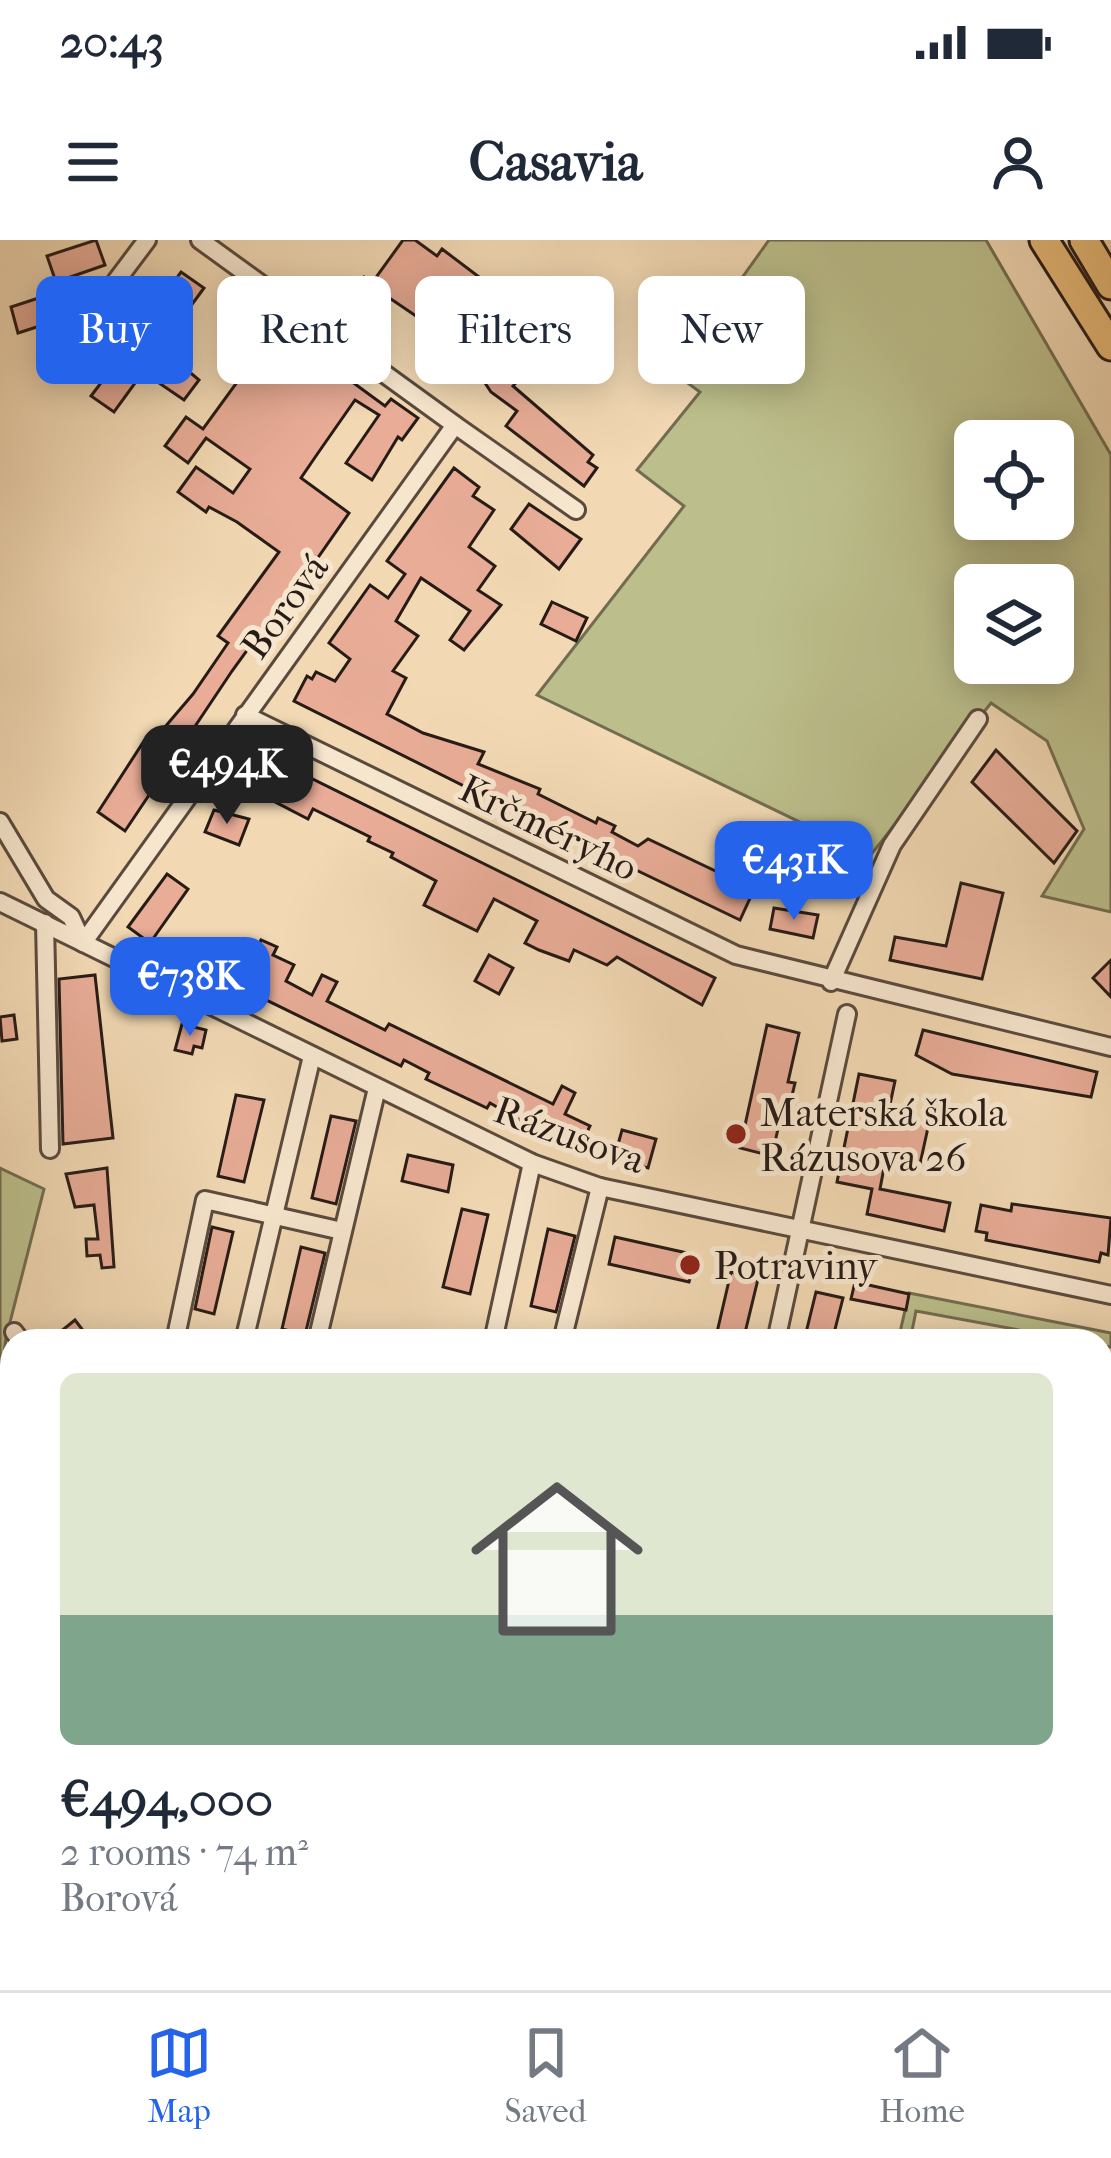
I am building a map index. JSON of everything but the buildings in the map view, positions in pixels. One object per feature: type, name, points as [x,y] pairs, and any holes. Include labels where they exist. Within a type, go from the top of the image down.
[{"type":"main road","points":[[1044,240],[1109,340]]},
{"type":"main road","points":[[1084,240],[1108,277]]},
{"type":"street","points":[[121,276],[148,240]]},
{"type":"street","points":[[200,240],[576,510]]},
{"type":"street","name":"Borová","points":[[83,943],[455,424]]},
{"type":"street","name":"Krčméryho","points":[[245,715],[736,955],[1111,1047]]},
{"type":"street","points":[[831,982],[892,845],[978,718]]},
{"type":"street","points":[[0,822],[46,899],[70,917],[83,943]]},
{"type":"street","name":"Rázusova","points":[[0,902],[532,1163],[600,1187],[1111,1295]]},
{"type":"street","points":[[45,923],[50,1149]]},
{"type":"street","points":[[779,1329],[848,1014]]},
{"type":"street","points":[[247,1329],[312,1056]]},
{"type":"street","points":[[320,1329],[376,1088]]},
{"type":"street","points":[[497,1329],[532,1163]]},
{"type":"street","points":[[565,1329],[600,1187]]},
{"type":"street","points":[[178,1329],[205,1200],[342,1231]]},
{"type":"green space","points":[[769,240],[986,240],[1111,455],[1111,912],[1042,896],[1084,829],[1047,741],[991,703],[870,856],[537,695],[684,506],[637,470],[700,392],[689,384],[805,384],[805,276],[743,276]]},
{"type":"green space","points":[[0,1168],[44,1189],[8,1329],[0,1329]]},
{"type":"green space","points":[[909,1293],[1091,1329],[1014,1329],[916,1311],[912,1329],[901,1329]]},
{"type":"place","name":"Materská škola Rázusova 26","points":[[736,1134]]},
{"type":"place","name":"Potraviny","points":[[690,1265]]}]
